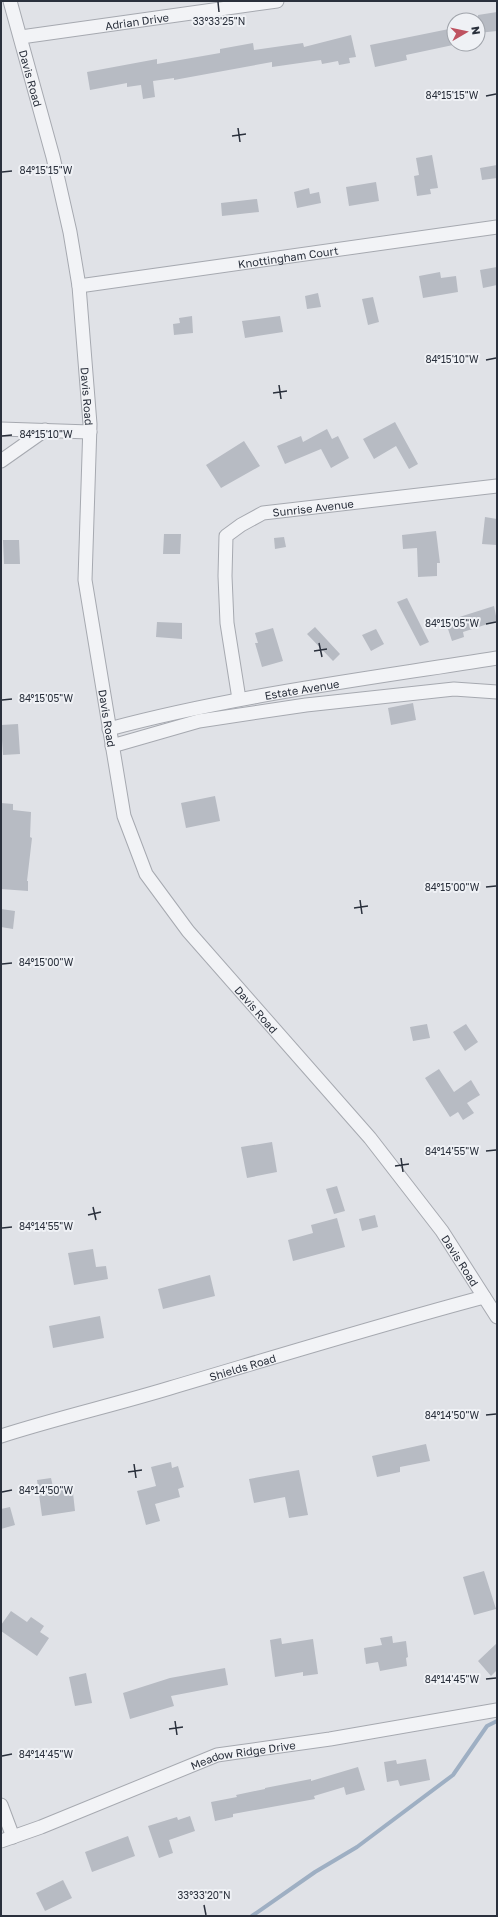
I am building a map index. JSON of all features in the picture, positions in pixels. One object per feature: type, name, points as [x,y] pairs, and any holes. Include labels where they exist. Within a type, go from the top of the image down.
[{"type":"street","name":"Davis Road","points":[[10,1],[53,157],[70,232],[79,286],[90,432],[85,580],[124,816],[146,874],[188,931],[370,1138],[442,1231],[497,1317]]},
{"type":"street","name":"Adrian Drive","points":[[21,37],[238,4],[277,1]]},
{"type":"street","name":"Knottingham Court","points":[[79,286],[497,228]]},
{"type":"street","points":[[1,429],[90,432]]},
{"type":"street","points":[[1,461],[45,430]]},
{"type":"street","name":"Sunrise Avenue","points":[[239,699],[227,623],[225,576],[226,536],[241,525],[263,514],[497,486]]},
{"type":"street","name":"Estate Avenue","points":[[109,729],[168,713],[239,699],[497,658]]},
{"type":"street","points":[[112,746],[199,721],[298,706],[454,689],[497,692]]},
{"type":"street","name":"Shields Road","points":[[1,1436],[59,1418],[168,1389],[401,1319],[484,1297]]},
{"type":"street","name":"Meadow Ridge Drive","points":[[7,1839],[41,1827],[216,1755],[330,1739],[497,1710]]},
{"type":"street","points":[[1,1805],[7,1839]]},
{"type":"building","points":[[497,12],[497,31],[486,32],[486,14]]},
{"type":"building","points":[[446,30],[446,46],[406,55],[407,60],[375,67],[370,45]]},
{"type":"building","points":[[351,35],[356,57],[349,58],[350,63],[339,65],[338,61],[322,64],[321,60],[272,67],[272,62],[174,80],[174,78],[153,81],[155,97],[143,99],[141,85],[127,87],[127,83],[90,90],[87,72],[157,59],[157,64],[220,53],[220,49],[253,43],[254,50],[303,43],[304,47]]},
{"type":"building","points":[[432,155],[438,188],[430,189],[431,194],[417,196],[414,176],[419,175],[416,158]]},
{"type":"building","points":[[497,165],[497,178],[482,180],[480,168]]},
{"type":"building","points":[[376,182],[379,201],[349,206],[346,187]]},
{"type":"building","points":[[309,188],[310,194],[319,192],[321,203],[297,208],[294,192]]},
{"type":"building","points":[[257,199],[259,212],[222,216],[221,203]]},
{"type":"building","points":[[497,267],[497,285],[483,288],[480,270]]},
{"type":"building","points":[[440,272],[441,278],[456,276],[458,292],[423,298],[419,276]]},
{"type":"building","points":[[318,293],[321,307],[307,309],[305,296]]},
{"type":"building","points":[[373,297],[379,322],[368,325],[362,299]]},
{"type":"building","points":[[192,316],[193,333],[174,335],[173,324],[180,323],[179,318]]},
{"type":"building","points":[[280,316],[283,332],[245,338],[242,321]]},
{"type":"building","points":[[395,422],[418,464],[409,469],[396,446],[374,459],[363,439]]},
{"type":"building","points":[[327,429],[332,439],[338,436],[349,458],[331,468],[321,449],[285,464],[277,446],[301,436],[303,442]]},
{"type":"building","points":[[244,441],[260,466],[221,488],[206,465]]},
{"type":"building","points":[[485,517],[497,519],[497,545],[482,544]]},
{"type":"building","points":[[436,531],[440,563],[437,563],[437,576],[418,577],[417,548],[403,549],[402,535]]},
{"type":"building","points":[[164,534],[181,534],[180,554],[163,554]]},
{"type":"building","points":[[284,537],[286,547],[275,549],[274,538]]},
{"type":"building","points":[[3,540],[19,540],[20,564],[4,564]]},
{"type":"building","points":[[407,598],[429,642],[420,646],[397,602]]},
{"type":"building","points":[[494,606],[497,621],[463,632],[464,637],[452,641],[447,626],[451,625],[450,620]]},
{"type":"building","points":[[157,622],[182,623],[182,639],[156,637]]},
{"type":"building","points":[[315,627],[340,654],[333,661],[307,634]]},
{"type":"building","points":[[273,628],[283,661],[262,667],[255,643],[258,643],[255,633]]},
{"type":"building","points":[[376,629],[384,644],[371,651],[362,635]]},
{"type":"building","points":[[413,703],[416,720],[391,725],[388,708]]},
{"type":"building","points":[[18,724],[20,754],[3,755],[1,725]]},
{"type":"building","points":[[215,796],[220,821],[186,828],[181,803]]},
{"type":"building","points":[[1,803],[13,804],[13,810],[31,812],[30,837],[32,838],[27,881],[28,891],[1,889]]},
{"type":"building","points":[[1,909],[15,911],[13,929],[1,927]]},
{"type":"building","points":[[427,1024],[430,1038],[413,1041],[410,1027]]},
{"type":"building","points":[[466,1024],[478,1042],[465,1051],[453,1032]]},
{"type":"building","points":[[439,1069],[454,1092],[471,1080],[480,1095],[467,1103],[474,1113],[463,1120],[458,1112],[450,1117],[425,1078]]},
{"type":"building","points":[[272,1142],[277,1172],[247,1178],[241,1147]]},
{"type":"building","points":[[337,1186],[345,1211],[334,1214],[326,1189]]},
{"type":"building","points":[[375,1215],[378,1227],[362,1231],[359,1219]]},
{"type":"building","points":[[337,1218],[345,1247],[293,1261],[288,1240],[313,1233],[311,1225]]},
{"type":"building","points":[[93,1249],[96,1267],[106,1266],[108,1279],[74,1285],[68,1253]]},
{"type":"building","points":[[210,1275],[215,1296],[163,1309],[158,1289]]},
{"type":"building","points":[[100,1316],[104,1338],[53,1348],[49,1326]]},
{"type":"building","points":[[426,1444],[430,1461],[400,1467],[400,1472],[377,1477],[372,1456]]},
{"type":"building","points":[[171,1462],[172,1468],[178,1466],[184,1487],[178,1489],[180,1497],[155,1504],[160,1521],[146,1525],[137,1491],[156,1486],[151,1467]]},
{"type":"building","points":[[299,1470],[308,1515],[289,1518],[285,1497],[254,1503],[249,1479]]},
{"type":"building","points":[[51,1478],[53,1487],[72,1484],[75,1511],[42,1516],[37,1480]]},
{"type":"building","points":[[10,1507],[15,1525],[1,1529],[1,1509]]},
{"type":"building","points":[[484,1571],[496,1609],[474,1615],[463,1577]]},
{"type":"building","points":[[11,1611],[27,1622],[31,1617],[44,1626],[40,1632],[49,1638],[37,1656],[1,1631],[1,1625]]},
{"type":"building","points":[[392,1636],[393,1643],[406,1641],[408,1657],[406,1658],[407,1666],[380,1671],[378,1662],[366,1664],[364,1648],[382,1645],[380,1638]]},
{"type":"building","points":[[281,1638],[282,1644],[313,1639],[318,1674],[303,1676],[303,1672],[275,1677],[270,1640]]},
{"type":"building","points":[[497,1643],[497,1670],[491,1676],[478,1661]]},
{"type":"building","points":[[225,1668],[228,1685],[171,1696],[174,1706],[130,1719],[123,1693],[170,1678]]},
{"type":"building","points":[[86,1673],[92,1703],[75,1706],[69,1677]]},
{"type":"building","points":[[426,1759],[430,1780],[400,1786],[398,1780],[387,1782],[384,1762],[396,1760],[397,1764]]},
{"type":"building","points":[[358,1767],[365,1790],[346,1795],[344,1787],[314,1796],[315,1799],[233,1814],[233,1817],[215,1821],[211,1802],[237,1797],[236,1795],[265,1788],[311,1779],[311,1781]]},
{"type":"building","points":[[190,1816],[195,1831],[169,1840],[173,1853],[159,1858],[148,1826],[177,1817],[178,1820]]},
{"type":"building","points":[[128,1836],[135,1856],[92,1872],[85,1852]]},
{"type":"building","points":[[63,1880],[72,1898],[45,1911],[36,1893]]},
{"type":"waterway","points":[[252,1916],[315,1872],[357,1847],[453,1775],[487,1726],[497,1721]]}]
